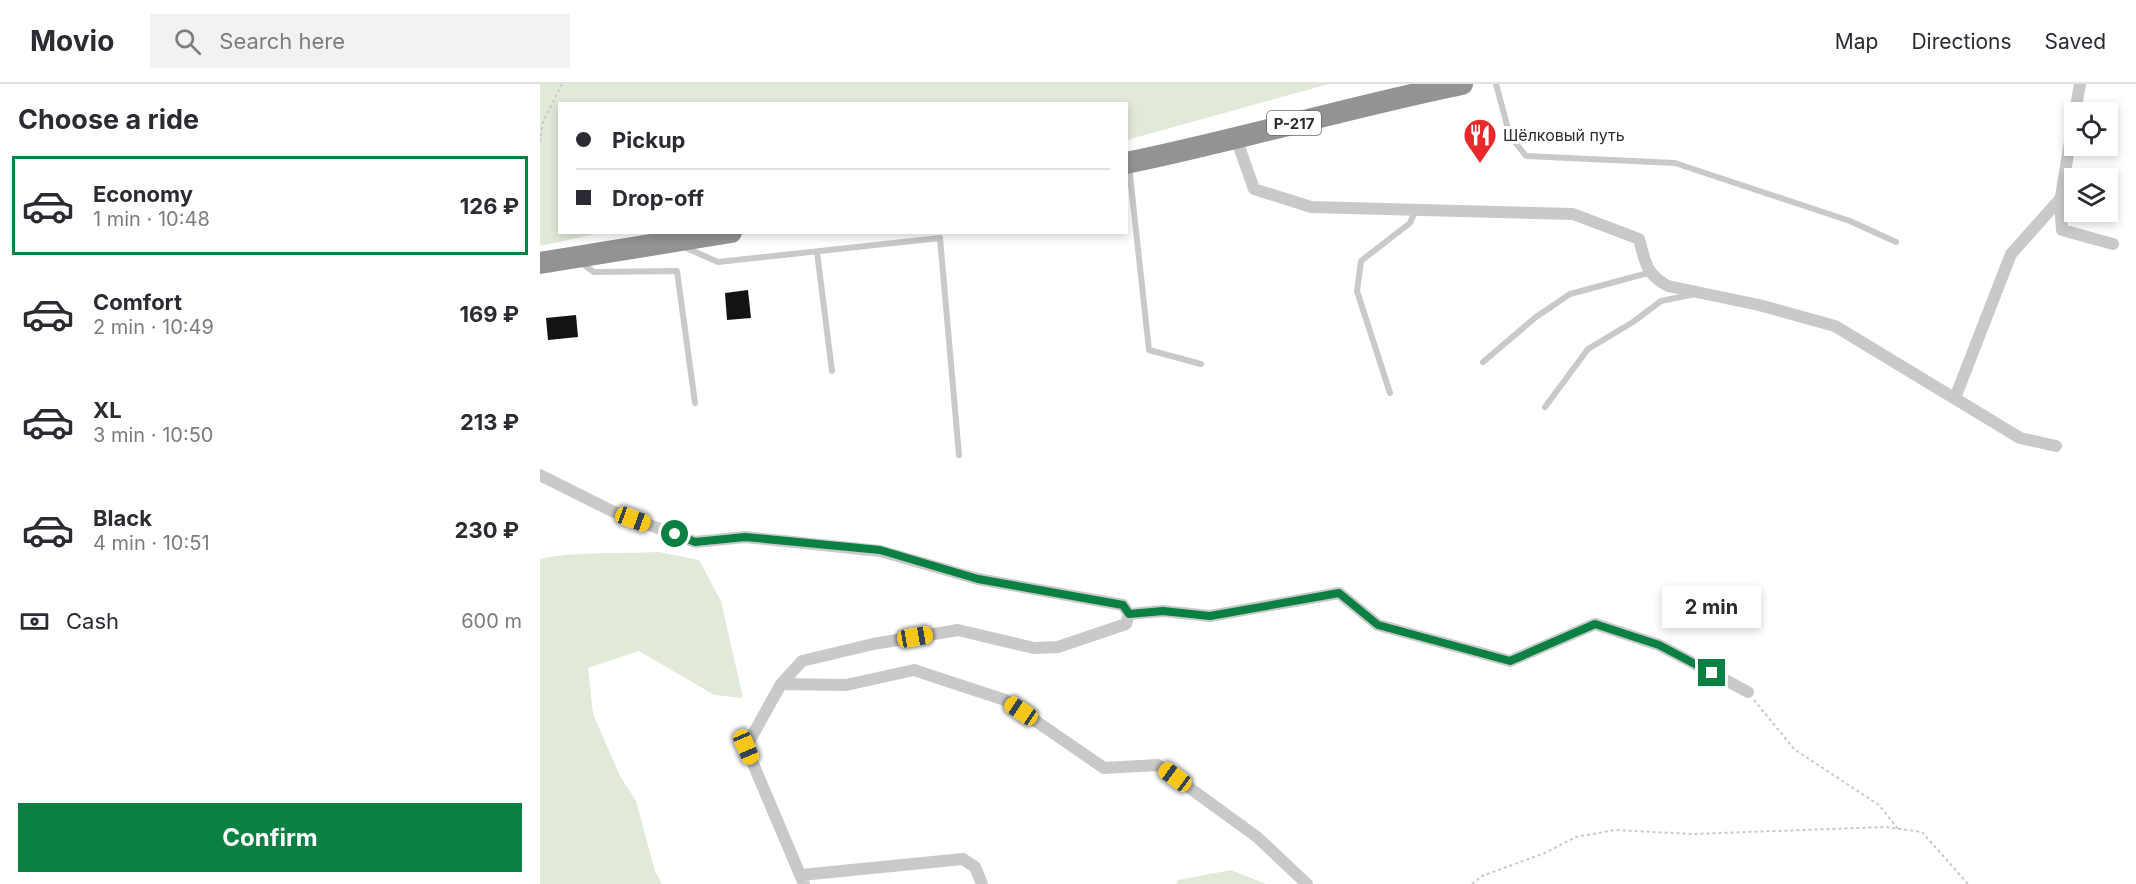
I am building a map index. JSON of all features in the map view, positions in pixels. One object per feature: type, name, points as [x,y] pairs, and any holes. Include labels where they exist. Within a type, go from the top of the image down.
[{"type":"highway","name":"Р-217","points":[[1128,163],[1236,138],[1369,103],[1462,84]]},
{"type":"highway","points":[[540,263],[719,234]]},
{"type":"street","points":[[2077,102],[2080,84]]},
{"type":"street","points":[[1236,138],[1254,189],[1311,207],[1573,214],[1639,240],[1648,273],[1668,286],[1759,305],[1835,326],[2020,438],[2056,446]]},
{"type":"street","points":[[2068,156],[2061,198],[2062,230],[2113,244]]},
{"type":"street","points":[[1955,398],[2011,254],[2061,198]]},
{"type":"street","points":[[540,475],[612,511],[695,542],[745,537],[880,550],[978,579],[1123,605],[1129,614]]},
{"type":"street","points":[[1129,614],[1163,611],[1210,616],[1339,593],[1378,625],[1510,661],[1595,624],[1659,645],[1748,692]]},
{"type":"street","points":[[982,884],[975,867],[963,858],[803,880],[746,747],[781,684],[802,661],[873,644],[958,630],[1034,648],[1058,647],[1126,624],[1129,614]]},
{"type":"street","points":[[781,684],[846,685],[914,670],[1005,700],[1104,768],[1158,765],[1257,837],[1307,884]]},
{"type":"lane","points":[[1496,84],[1510,136],[1526,156],[1675,163],[1850,221],[1896,242]]},
{"type":"lane","points":[[1128,163],[1149,350],[1201,364]]},
{"type":"lane","points":[[1390,393],[1357,291],[1361,261],[1410,223],[1416,209]]},
{"type":"lane","points":[[672,242],[718,262],[940,238],[959,455]]},
{"type":"lane","points":[[817,252],[832,371]]},
{"type":"lane","points":[[571,257],[594,272],[677,271],[695,403]]},
{"type":"lane","points":[[1483,362],[1536,316],[1570,294],[1648,273]]},
{"type":"lane","points":[[1545,407],[1588,349],[1634,322],[1661,301],[1703,293]]},
{"type":"path","points":[[540,142],[543,122],[562,84]]},
{"type":"path","points":[[1748,692],[1794,749],[1879,805],[1898,829]]},
{"type":"path","points":[[1472,884],[1482,876],[1513,866],[1576,837],[1615,830],[1693,834],[1898,829],[1922,832],[1968,884]]},
{"type":"green space","points":[[540,84],[1329,84],[1128,140],[1128,102],[558,102],[558,234],[595,234],[540,246]]},
{"type":"green space","points":[[659,552],[699,560],[721,601],[743,698],[714,695],[639,651],[588,668],[593,714],[620,776],[636,801],[655,871],[662,884],[540,884],[540,559],[583,554]]},
{"type":"green space","points":[[1231,870],[1266,884],[1176,884],[1178,880]]},
{"type":"building","points":[[748,290],[751,318],[727,320],[725,293]]},
{"type":"building","points":[[576,315],[578,337],[548,340],[546,318]]},
{"type":"place","name":"Шёлковый путь","points":[[1480,164]]},
{"type":"route","points":[[675,534],[695,542],[745,537],[880,550],[978,579],[1051,594],[1123,605],[1129,614],[1163,611],[1210,616],[1339,593],[1378,625],[1510,661],[1595,624],[1659,645],[1712,673]]}]
